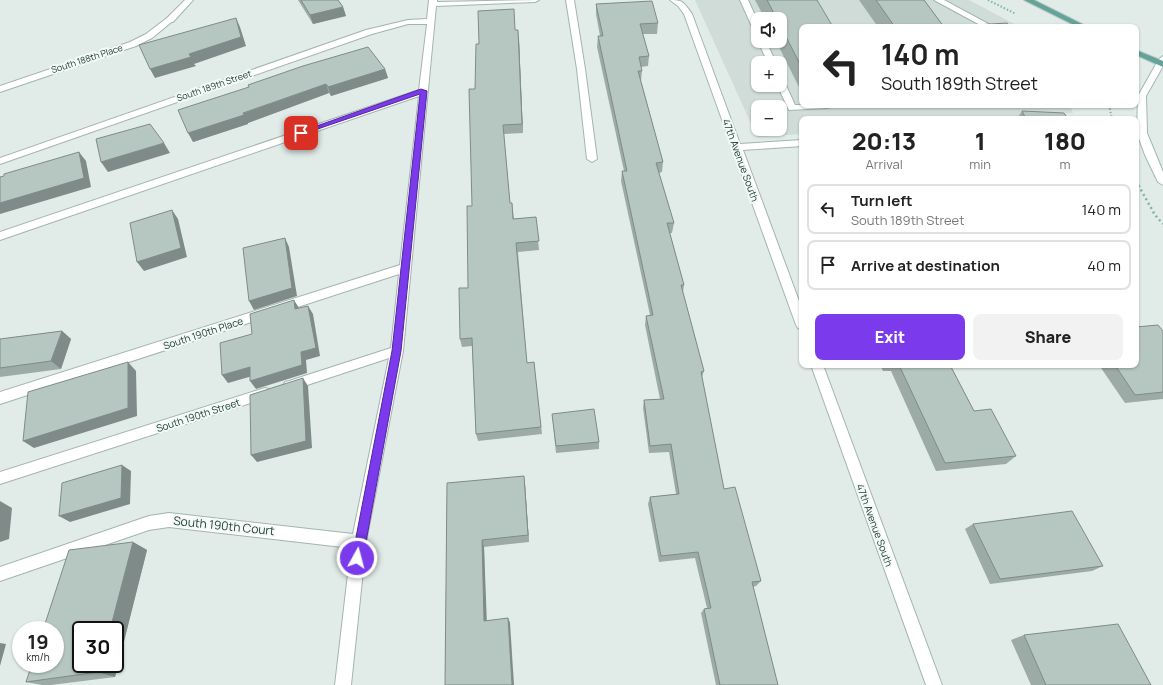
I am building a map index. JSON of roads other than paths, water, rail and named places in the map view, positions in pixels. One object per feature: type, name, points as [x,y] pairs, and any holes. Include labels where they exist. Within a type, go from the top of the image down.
[{"type":"main road","points":[[1028,0],[1078,24]]},
{"type":"main road","points":[[1139,53],[1162,62]]},
{"type":"street","name":"South 188th Place","points":[[0,89],[133,44],[150,36],[170,20],[189,0]]},
{"type":"street","points":[[343,685],[359,542],[397,351],[433,2],[534,0]]},
{"type":"street","points":[[570,0],[581,68],[592,159]]},
{"type":"street","name":"47th Avenue South","points":[[674,0],[681,4],[688,14],[799,317]]},
{"type":"street","points":[[744,0],[751,16]]},
{"type":"street","points":[[938,0],[984,24]]},
{"type":"street","name":"South 189th Street","points":[[0,161],[369,32],[408,22],[431,21]]},
{"type":"street","points":[[1162,62],[1142,96],[1142,133],[1150,155],[1163,182]]},
{"type":"street","points":[[0,236],[424,91]]},
{"type":"street","points":[[785,92],[792,108],[799,107]]},
{"type":"street","points":[[737,147],[799,143]]},
{"type":"street","name":"South 190th Place","points":[[0,398],[405,268]]},
{"type":"street","name":"South 190th Street","points":[[0,478],[397,351]]},
{"type":"street","name":"47th Avenue South","points":[[818,368],[934,685]]},
{"type":"street","name":"South 190th Court","points":[[0,574],[149,524],[169,520],[359,542]]}]
